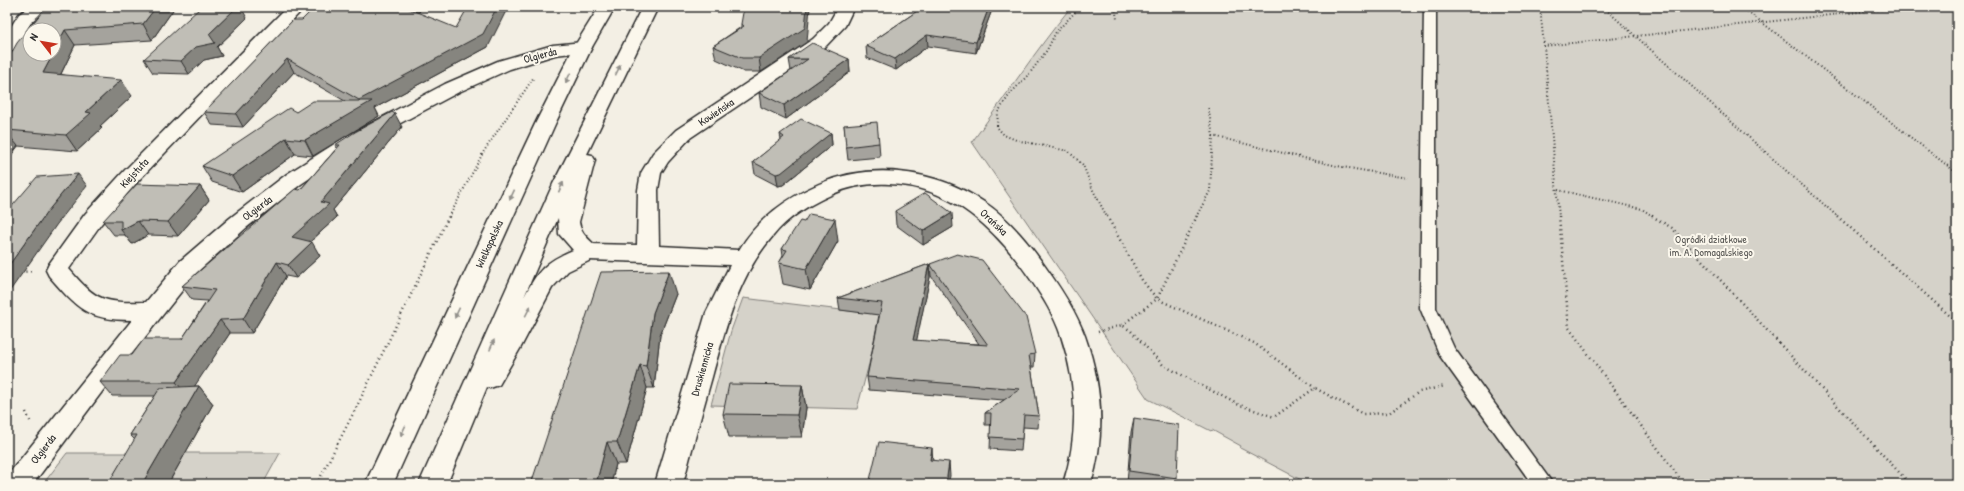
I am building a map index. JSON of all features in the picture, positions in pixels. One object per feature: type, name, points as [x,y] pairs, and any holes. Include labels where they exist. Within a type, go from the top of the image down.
[{"type":"street","points":[[7,47],[25,18],[41,7]]},
{"type":"street","name":"Kiejstuta","points":[[150,311],[112,311],[97,307],[83,300],[57,270],[94,219],[132,175],[297,7]]},
{"type":"street","name":"Wielkopolska","points":[[379,484],[546,122],[583,47],[607,7]]},
{"type":"street","points":[[433,484],[534,245],[592,122],[650,7]]},
{"type":"street","name":"Kowieńska","points":[[648,253],[648,190],[651,173],[660,158],[683,134],[819,43],[834,30],[846,7]]},
{"type":"street","name":"Olgierda","points":[[17,484],[150,311],[188,267],[238,223],[294,180],[354,140],[452,88],[504,66],[553,50],[583,47]]},
{"type":"street","points":[[589,252],[570,234],[568,222],[584,165],[592,122]]},
{"type":"street","name":"Orańska","points":[[745,258],[765,229],[784,212],[806,198],[844,182],[865,178],[890,178],[923,182],[951,192],[977,207],[1005,231],[1027,257],[1061,308],[1074,339],[1083,384],[1088,425],[1082,468],[1077,484]]},
{"type":"street","points":[[451,441],[513,341],[543,283],[560,265],[589,252],[648,253],[745,258]]},
{"type":"street","name":"Druskiennicka","points":[[669,484],[718,313],[728,287],[745,258]]},
{"type":"lane","points":[[1430,7],[1428,308],[1446,351],[1543,484]]},
{"type":"path","points":[[1080,7],[1056,32],[1047,50],[1030,73],[1010,94],[998,112],[998,127],[1004,135],[1016,140],[1068,151],[1084,165],[1093,190],[1142,280],[1157,299],[1254,343],[1315,388],[1363,414],[1388,413],[1420,392],[1467,380]]},
{"type":"path","points":[[1115,7],[1117,19]]},
{"type":"path","points":[[1540,7],[1558,190],[1569,328],[1684,484]]},
{"type":"path","points":[[1603,7],[1957,322]]},
{"type":"path","points":[[1742,7],[1957,173]]},
{"type":"path","points":[[1544,46],[1904,7]]},
{"type":"path","points":[[317,484],[359,402],[455,204],[484,151],[536,74]]},
{"type":"path","points":[[1074,339],[1122,325],[1157,299],[1192,224],[1210,191],[1213,136],[1208,106]]},
{"type":"path","points":[[1213,136],[1337,166],[1430,180]]},
{"type":"path","points":[[1558,190],[1642,209],[1672,228],[1910,484]]},
{"type":"path","points":[[1122,325],[1131,331],[1163,366],[1237,404],[1274,417],[1315,388]]},
{"type":"green space","name":"Ogródki działkowe im. A. Domagalskiego","points":[[1071,7],[1957,7],[1957,484],[1309,484],[1240,448],[1241,446],[1212,430],[1211,431],[1148,399],[972,142]]},
{"type":"green space","points":[[743,298],[882,315],[857,409],[711,405],[731,331]]},
{"type":"green space","points":[[67,453],[280,453],[263,484],[43,484]]},
{"type":"building","points":[[46,7],[156,7],[143,24],[65,30],[62,36],[62,22],[34,22]]},
{"type":"building","points":[[237,7],[209,34],[215,43],[196,47],[181,61],[144,59],[200,8]]},
{"type":"building","points":[[315,7],[408,7],[407,8],[456,28],[468,7],[497,7],[483,34],[359,100],[287,59],[236,114],[204,112],[293,20],[302,20]]},
{"type":"building","points":[[744,7],[807,7],[805,28],[759,58],[742,58],[713,46],[744,26],[741,24]]},
{"type":"building","points":[[923,7],[989,7],[976,42],[927,35],[895,59],[866,46]]},
{"type":"building","points":[[22,37],[22,62],[49,62],[43,73],[121,80],[86,112],[91,113],[66,135],[7,130],[7,61]]},
{"type":"building","points":[[812,43],[849,59],[784,105],[759,93],[808,59],[789,59]]},
{"type":"building","points":[[313,101],[372,101],[305,140],[286,138],[232,176],[202,166],[289,108],[296,112]]},
{"type":"building","points":[[392,112],[395,114],[321,202],[329,204],[292,237],[312,242],[288,265],[277,262],[243,319],[220,320],[176,382],[100,382],[120,355],[132,355],[144,339],[182,339],[215,290],[182,286],[295,189],[300,190],[340,145],[335,145],[355,132]]},
{"type":"building","points":[[801,119],[831,133],[781,173],[776,174],[753,162],[784,137],[780,134]]},
{"type":"building","points":[[877,122],[879,143],[846,147],[844,125]]},
{"type":"building","points":[[78,174],[47,212],[7,268],[7,212],[37,177]]},
{"type":"building","points":[[137,184],[200,186],[168,222],[138,221],[121,230],[121,221],[103,221]]},
{"type":"building","points":[[925,193],[952,213],[923,231],[895,211]]},
{"type":"building","points":[[809,214],[835,219],[806,269],[779,263],[787,250],[782,249],[800,221],[804,222]]},
{"type":"building","points":[[957,254],[982,260],[1026,317],[1035,354],[1029,355],[1039,416],[1024,415],[1022,439],[990,437],[991,413],[985,413],[1020,389],[867,377],[882,303],[838,298],[929,264],[913,340],[988,345],[930,264]]},
{"type":"building","points":[[669,271],[653,313],[646,366],[640,365],[617,442],[607,442],[596,484],[531,484],[601,272]]},
{"type":"building","points":[[729,384],[802,385],[797,415],[723,414]]},
{"type":"building","points":[[199,386],[142,484],[108,484],[137,435],[130,435],[160,388]]},
{"type":"building","points":[[1134,418],[1179,425],[1177,478],[1129,471]]},
{"type":"building","points":[[879,442],[932,448],[930,460],[949,462],[946,484],[869,484]]}]
